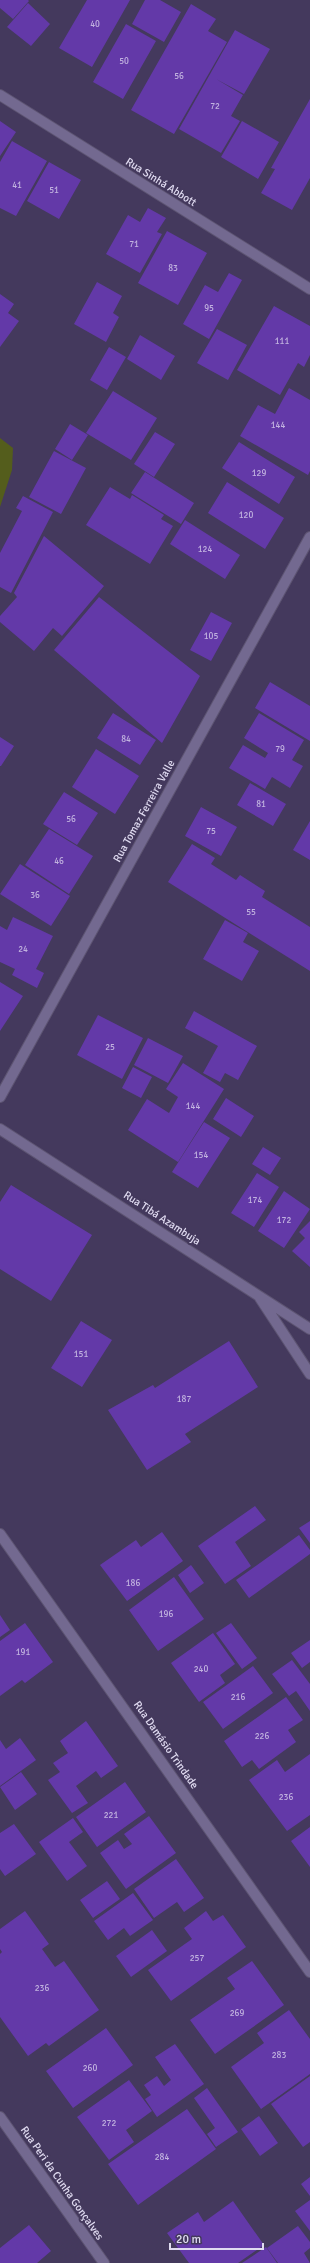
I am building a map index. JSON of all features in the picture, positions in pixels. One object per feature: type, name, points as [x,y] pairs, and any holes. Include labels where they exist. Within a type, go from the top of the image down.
[{"type":"street","name":"Rua Sinhá Abbott","points":[[0,95],[310,289]]},
{"type":"street","name":"Rua Tomaz Ferreira Valle","points":[[0,1097],[310,537]]},
{"type":"street","name":"Rua Tibá Azambuja","points":[[0,1129],[257,1293],[310,1329]]},
{"type":"street","points":[[257,1293],[310,1374]]},
{"type":"street","name":"Rua Damásio Trindade","points":[[0,1534],[48,1599],[310,1972]]},
{"type":"street","name":"Rua Peri da Cunha Gonçalves","points":[[0,2117],[104,2263]]},
{"type":"green space","points":[[0,438],[13,448],[12,470],[0,507]]},
{"type":"building","points":[[0,0],[29,1],[13,19],[0,8]]},
{"type":"building","points":[[87,0],[130,0],[92,67],[59,48]]},
{"type":"building","points":[[145,0],[160,0],[181,12],[164,42],[132,24]]},
{"type":"building","points":[[28,3],[50,24],[31,46],[7,27]]},
{"type":"building","points":[[191,4],[216,19],[208,31],[227,42],[174,134],[131,110]]},
{"type":"building","points":[[126,24],[156,41],[123,99],[93,82]]},
{"type":"building","points":[[235,30],[270,49],[244,94],[216,79],[243,95],[231,116],[240,121],[221,153],[179,129]]},
{"type":"building","points":[[310,99],[310,178],[292,210],[261,193],[275,169],[271,168]]},
{"type":"building","points":[[0,121],[16,132],[0,156]]},
{"type":"building","points":[[242,121],[279,142],[258,179],[221,157]]},
{"type":"building","points":[[12,141],[47,161],[16,216],[0,208],[0,162]]},
{"type":"building","points":[[49,162],[81,180],[59,219],[27,201]]},
{"type":"building","points":[[148,208],[166,218],[157,232],[162,234],[140,273],[106,254],[128,215],[140,222]]},
{"type":"building","points":[[167,231],[207,253],[178,305],[138,283]]},
{"type":"building","points":[[229,273],[242,280],[209,339],[183,324],[205,285],[218,292]]},
{"type":"building","points":[[97,282],[122,296],[113,313],[119,317],[106,342],[74,324]]},
{"type":"building","points":[[0,294],[14,304],[8,313],[19,321],[0,347]]},
{"type":"building","points":[[274,306],[310,326],[310,355],[304,367],[298,363],[280,395],[237,370]]},
{"type":"building","points":[[217,329],[247,345],[228,380],[197,363]]},
{"type":"building","points":[[140,335],[175,356],[161,380],[127,359]]},
{"type":"building","points":[[109,347],[126,357],[107,390],[90,380]]},
{"type":"building","points":[[289,388],[310,400],[310,471],[308,475],[240,436],[258,405],[275,414]]},
{"type":"building","points":[[113,391],[157,418],[131,460],[86,433]]},
{"type":"building","points":[[70,424],[88,435],[72,460],[55,449]]},
{"type":"building","points":[[155,432],[175,444],[154,477],[134,464]]},
{"type":"building","points":[[239,442],[295,477],[279,504],[222,468]]},
{"type":"building","points":[[54,451],[86,468],[61,514],[29,497]]},
{"type":"building","points":[[145,472],[194,503],[181,524],[131,493]]},
{"type":"building","points":[[227,482],[284,518],[265,549],[208,513]]},
{"type":"building","points":[[110,487],[130,499],[132,495],[164,515],[161,519],[173,526],[150,564],[86,525]]},
{"type":"building","points":[[23,496],[53,512],[11,593],[0,587],[0,553],[22,511],[16,508]]},
{"type":"building","points":[[185,520],[240,555],[225,579],[170,544]]},
{"type":"building","points":[[44,536],[104,586],[62,636],[53,628],[34,651],[0,622],[0,616],[17,597],[14,593]]},
{"type":"building","points":[[99,597],[200,676],[162,743],[54,650]]},
{"type":"building","points":[[211,612],[232,623],[211,661],[190,650]]},
{"type":"building","points":[[270,682],[310,706],[310,741],[255,708]]},
{"type":"building","points":[[113,713],[156,740],[140,765],[97,738]]},
{"type":"building","points":[[259,713],[304,740],[292,760],[303,766],[290,788],[272,777],[265,789],[229,768],[243,745],[265,758],[268,753],[244,738]]},
{"type":"building","points":[[0,737],[14,746],[1,766],[0,766]]},
{"type":"building","points":[[96,749],[139,776],[115,814],[72,787]]},
{"type":"building","points":[[250,783],[286,804],[273,826],[237,805]]},
{"type":"building","points":[[64,792],[98,813],[77,845],[43,824]]},
{"type":"building","points":[[201,807],[237,827],[221,856],[185,836]]},
{"type":"building","points":[[310,821],[310,860],[293,850]]},
{"type":"building","points":[[49,829],[93,856],[69,894],[25,865]]},
{"type":"building","points":[[192,844],[215,858],[211,864],[236,880],[240,875],[265,891],[262,897],[310,927],[310,971],[168,882]]},
{"type":"building","points":[[20,864],[70,896],[51,926],[0,894]]},
{"type":"building","points":[[13,917],[53,936],[36,969],[44,973],[37,988],[12,975],[15,969],[0,962],[0,926],[7,930]]},
{"type":"building","points":[[225,920],[248,933],[243,942],[259,951],[242,981],[203,959]]},
{"type":"building","points":[[0,982],[23,996],[0,1031]]},
{"type":"building","points":[[194,1011],[257,1046],[238,1080],[225,1073],[220,1082],[203,1073],[218,1046],[185,1028]]},
{"type":"building","points":[[98,1015],[143,1038],[122,1079],[77,1055]]},
{"type":"building","points":[[148,1038],[183,1056],[168,1083],[134,1065]]},
{"type":"building","points":[[183,1063],[224,1089],[178,1162],[128,1130],[147,1099],[169,1113],[178,1097],[166,1089]]},
{"type":"building","points":[[133,1067],[152,1077],[141,1098],[122,1088]]},
{"type":"building","points":[[226,1098],[254,1116],[241,1137],[213,1119]]},
{"type":"building","points":[[204,1122],[230,1138],[198,1188],[172,1172]]},
{"type":"building","points":[[263,1147],[281,1158],[270,1175],[252,1164]]},
{"type":"building","points":[[257,1173],[279,1187],[254,1227],[231,1213]]},
{"type":"building","points":[[11,1185],[92,1235],[51,1301],[0,1269],[0,1202]]},
{"type":"building","points":[[284,1191],[310,1209],[284,1248],[258,1231]]},
{"type":"building","points":[[310,1221],[310,1267],[292,1251],[305,1238],[299,1232]]},
{"type":"building","points":[[81,1321],[112,1340],[82,1387],[51,1368]]},
{"type":"building","points":[[229,1341],[258,1387],[185,1434],[191,1442],[147,1470],[108,1410],[153,1385],[155,1388]]},
{"type":"building","points":[[255,1506],[266,1520],[235,1542],[251,1566],[225,1584],[198,1546]]},
{"type":"building","points":[[310,1521],[310,1543],[299,1528]]},
{"type":"building","points":[[162,1532],[183,1561],[127,1601],[100,1565],[136,1540],[141,1547]]},
{"type":"building","points":[[299,1535],[310,1550],[310,1554],[249,1598],[236,1580]]},
{"type":"building","points":[[191,1565],[204,1583],[190,1593],[178,1575]]},
{"type":"building","points":[[174,1577],[204,1619],[158,1651],[129,1610]]},
{"type":"building","points":[[0,1615],[10,1630],[0,1637]]},
{"type":"building","points":[[25,1623],[53,1662],[25,1683],[22,1680],[0,1696],[0,1641]]},
{"type":"building","points":[[231,1623],[257,1658],[242,1669],[216,1633]]},
{"type":"building","points":[[213,1633],[235,1664],[220,1675],[225,1683],[199,1702],[171,1663]]},
{"type":"building","points":[[310,1640],[310,1662],[302,1668],[291,1653]]},
{"type":"building","points":[[292,1660],[310,1684],[310,1711],[296,1691],[289,1696],[272,1674]]},
{"type":"building","points":[[253,1666],[273,1693],[223,1729],[203,1702]]},
{"type":"building","points":[[286,1697],[303,1720],[288,1730],[296,1742],[259,1769],[252,1760],[242,1767],[224,1741]]},
{"type":"building","points":[[86,1721],[118,1766],[101,1778],[96,1771],[76,1786],[88,1803],[72,1813],[48,1780],[60,1772],[53,1763],[68,1753],[60,1741]]},
{"type":"building","points":[[20,1738],[36,1760],[0,1786],[0,1740],[6,1749]]},
{"type":"building","points":[[310,1754],[310,1815],[287,1831],[249,1780],[277,1760],[285,1772]]},
{"type":"building","points":[[21,1772],[37,1794],[15,1810],[0,1787]]},
{"type":"building","points":[[125,1782],[146,1812],[97,1847],[76,1817]]},
{"type":"building","points":[[149,1816],[176,1853],[126,1889],[100,1853],[118,1840],[124,1849],[132,1844],[124,1834]]},
{"type":"building","points":[[73,1818],[83,1832],[69,1842],[87,1866],[67,1881],[39,1842]]},
{"type":"building","points":[[14,1824],[36,1854],[5,1876],[0,1869],[0,1833]]},
{"type":"building","points":[[310,1827],[310,1867],[291,1841]]},
{"type":"building","points":[[176,1859],[204,1898],[184,1912],[177,1902],[154,1918],[134,1889]]},
{"type":"building","points":[[107,1881],[120,1899],[93,1918],[80,1900]]},
{"type":"building","points":[[133,1893],[153,1920],[130,1936],[124,1928],[108,1940],[94,1921]]},
{"type":"building","points":[[25,1911],[49,1944],[42,1949],[55,1967],[64,1961],[99,2010],[49,2046],[46,2043],[28,2056],[0,2017],[0,1954],[2,1952],[0,1949],[0,1929]]},
{"type":"building","points":[[206,1911],[213,1921],[223,1915],[246,1947],[171,2001],[148,1970],[192,1939],[184,1928]]},
{"type":"building","points":[[152,1930],[167,1951],[131,1977],[116,1956]]},
{"type":"building","points":[[252,1961],[284,2005],[215,2054],[190,2020],[235,1989],[227,1978]]},
{"type":"building","points":[[289,2010],[310,2039],[310,2074],[261,2109],[231,2067],[264,2043],[257,2033]]},
{"type":"building","points":[[106,2028],[133,2065],[73,2108],[46,2071]]},
{"type":"building","points":[[175,2044],[204,2084],[157,2117],[145,2099],[151,2095],[144,2085],[157,2076],[164,2086],[171,2080],[155,2057]]},
{"type":"building","points":[[310,2076],[310,2142],[303,2147],[271,2104]]},
{"type":"building","points":[[129,2080],[152,2111],[126,2130],[134,2142],[109,2160],[77,2117]]},
{"type":"building","points":[[207,2088],[238,2132],[216,2147],[207,2134],[215,2128],[194,2098]]},
{"type":"building","points":[[187,2109],[216,2149],[138,2205],[108,2164]]},
{"type":"building","points":[[259,2116],[278,2143],[260,2156],[241,2129]]},
{"type":"building","points":[[310,2177],[310,2196],[301,2184]]},
{"type":"building","points":[[310,2200],[310,2231],[295,2211]]},
{"type":"building","points":[[233,2201],[264,2245],[238,2263],[189,2263],[167,2233],[198,2212],[204,2222]]},
{"type":"building","points":[[29,2225],[51,2251],[37,2263],[0,2263],[0,2248]]},
{"type":"building","points":[[298,2226],[310,2242],[310,2248],[304,2253],[310,2263],[278,2263],[267,2248]]},
{"type":"building","points":[[266,2247],[277,2263],[242,2263]]}]
